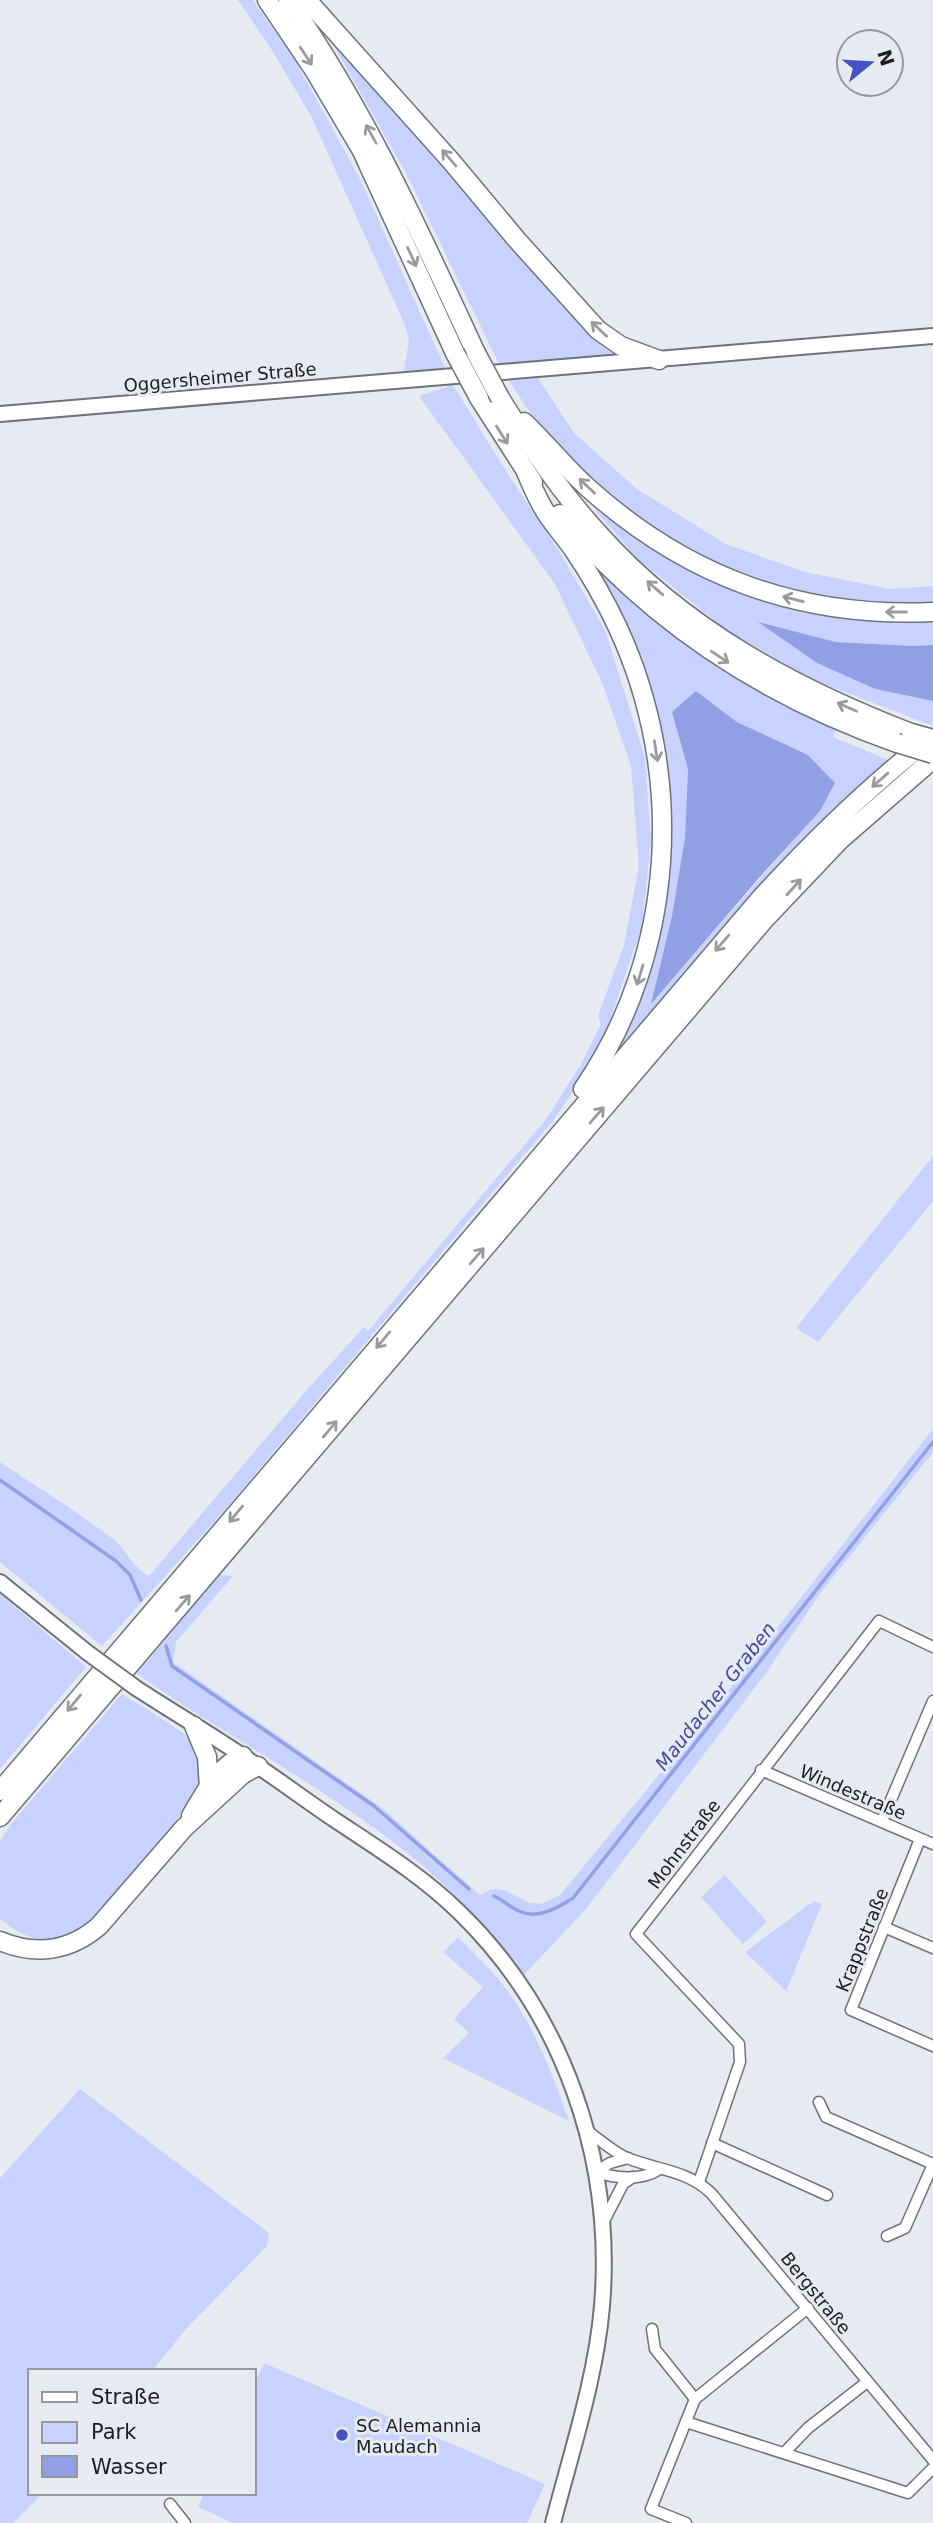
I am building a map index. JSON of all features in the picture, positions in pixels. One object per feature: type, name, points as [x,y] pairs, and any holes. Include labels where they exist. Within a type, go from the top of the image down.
[{"type":"highway","points":[[267,0],[314,70],[362,151],[455,353],[479,398],[526,472],[568,524],[626,583],[707,649],[763,684],[809,709],[904,738],[933,738]]},
{"type":"highway","points":[[0,1826],[6,1789],[765,919],[840,839],[933,757],[862,714],[788,679],[720,638],[663,595],[600,535],[554,479],[500,398],[378,148],[341,82],[288,0]]},
{"type":"highway","points":[[307,0],[598,330],[621,346],[659,360]]},
{"type":"highway","points":[[500,398],[587,486],[663,547],[696,564],[758,590],[813,604],[869,611],[933,612]]},
{"type":"highway","points":[[526,472],[543,508],[601,594],[632,661],[653,735],[660,791],[662,851],[655,914],[633,996],[601,1063],[528,1169]]},
{"type":"highway","points":[[0,1817],[6,1789],[528,1169],[801,854],[869,789],[933,738]]},
{"type":"highway","points":[[194,1726],[207,1757],[209,1788]]},
{"type":"highway","points":[[0,1941],[41,1950],[62,1948],[87,1937],[184,1828],[248,1765],[231,1760],[209,1788],[184,1828]]},
{"type":"highway","points":[[0,1926],[31,1948]]},
{"type":"street","name":"Oggersheimer Straße","points":[[0,414],[933,336]]},
{"type":"street","points":[[0,1582],[136,1688],[248,1765],[384,1852],[433,1888],[484,1939],[537,2010],[568,2073],[586,2130],[604,2221],[603,2297],[596,2350],[554,2523]]},
{"type":"street","name":"Mohnstraße","points":[[699,2182],[740,2062],[739,2044],[636,1934],[879,1620],[933,1647]]},
{"type":"street","points":[[882,1821],[933,1701]]},
{"type":"street","name":"Windestraße","points":[[761,1770],[933,1844]]},
{"type":"street","name":"Krappstraße","points":[[920,1839],[851,2010],[933,2046]]},
{"type":"street","points":[[884,1927],[933,1948]]},
{"type":"street","points":[[819,2102],[826,2117],[933,2164],[905,2228],[887,2236]]},
{"type":"street","points":[[586,2130],[628,2158],[654,2165],[658,2170]]},
{"type":"street","points":[[712,2143],[827,2195]]},
{"type":"street","points":[[596,2172],[610,2163],[628,2158]]},
{"type":"street","points":[[596,2172],[612,2177],[634,2176],[658,2170],[677,2173],[699,2182]]},
{"type":"street","points":[[604,2221],[623,2184],[634,2176]]},
{"type":"street","name":"Bergstraße","points":[[699,2182],[808,2308],[933,2460]]},
{"type":"street","points":[[656,2523],[656,2511],[695,2399],[808,2308]]},
{"type":"street","points":[[652,2329],[655,2349],[695,2399]]},
{"type":"street","points":[[784,2453],[808,2428],[867,2382]]},
{"type":"street","points":[[686,2422],[908,2493],[933,2468]]},
{"type":"street","points":[[170,2504],[184,2523]]},
{"type":"street","points":[[656,2511],[686,2523]]},
{"type":"green space","points":[[238,0],[253,0],[295,60],[361,181],[445,368],[404,371],[409,340],[405,325],[312,118],[275,55]]},
{"type":"green space","points":[[329,37],[597,336],[629,356],[500,366],[406,173]]},
{"type":"green space","points":[[538,378],[574,433],[637,489],[726,544],[805,572],[890,589],[933,586],[933,606],[877,604],[784,590],[746,579],[683,549],[624,511],[598,489],[551,439],[509,381]]},
{"type":"green space","points":[[453,385],[559,551],[605,630],[645,758],[651,841],[642,926],[605,1035],[584,1076],[552,1122],[223,1512],[102,1646],[0,1562],[0,1462],[112,1538],[138,1568],[149,1576],[305,1392],[364,1327],[368,1331],[547,1118],[581,1064],[601,1024],[598,1016],[624,945],[639,866],[631,766],[603,685],[555,584],[419,396]]},
{"type":"green space","points":[[593,508],[689,569],[759,600],[804,613],[909,621],[933,620],[933,645],[912,646],[836,642],[760,623],[817,663],[875,689],[933,701],[933,726],[811,679],[726,630],[638,559]]},
{"type":"green space","points":[[581,552],[653,618],[731,674],[836,730],[833,737],[888,760],[827,817],[773,874],[622,1049],[621,1036],[659,923],[672,833],[664,760],[644,669]],"holes":[[[696,691],[737,722],[808,755],[835,783],[819,811],[652,1002],[672,916],[685,837],[688,769]]]},
{"type":"green space","points":[[933,1156],[933,1201],[818,1342],[796,1328]]},
{"type":"green space","points":[[933,1429],[933,1452],[822,1591],[766,1673],[586,1909],[524,1975],[489,1931],[463,1904],[422,1865],[389,1839],[318,1790],[137,1674],[219,1575],[233,1576],[176,1642],[173,1662],[382,1808],[480,1895],[491,1889],[505,1890],[527,1902],[541,1904],[560,1895],[728,1691]]},
{"type":"green space","points":[[0,1594],[86,1667],[0,1769]]},
{"type":"green space","points":[[122,1694],[189,1737],[201,1762],[198,1785],[190,1801],[159,1843],[120,1891],[85,1927],[64,1939],[35,1939],[0,1919],[0,1841],[11,1824]]},
{"type":"green space","points":[[725,1875],[767,1922],[743,1944],[701,1897]]},
{"type":"green space","points":[[814,1901],[822,1904],[786,1991],[745,1952]]},
{"type":"green space","points":[[458,1937],[501,1982],[526,2019],[550,2069],[569,2121],[443,2058],[469,2033],[454,2019],[483,1987],[443,1952]]},
{"type":"green space","points":[[80,2089],[269,2233],[267,2246],[187,2328],[154,2369],[28,2369],[28,2495],[41,2495],[13,2523],[0,2523],[0,2178]]},
{"type":"green space","name":"SC Alemannia Maudach","points":[[264,2363],[545,2484],[527,2523],[233,2523],[198,2507],[203,2495],[256,2495],[256,2381]]},
{"type":"water","points":[[758,622],[836,642],[933,645],[933,701],[875,689],[817,663]]},
{"type":"water","points":[[696,691],[737,722],[808,755],[835,783],[820,811],[651,1004],[672,916],[685,837],[688,769],[672,712]]},
{"type":"waterway","name":"Maudacher Graben","points":[[494,1896],[519,1911],[533,1914],[554,1909],[573,1898],[933,1442]]},
{"type":"waterway","points":[[0,1480],[116,1561],[130,1575],[141,1600]]},
{"type":"waterway","points":[[166,1646],[172,1666],[374,1806],[469,1889]]},
{"type":"place","name":"SC Alemannia Maudach","points":[[342,2435]]}]
